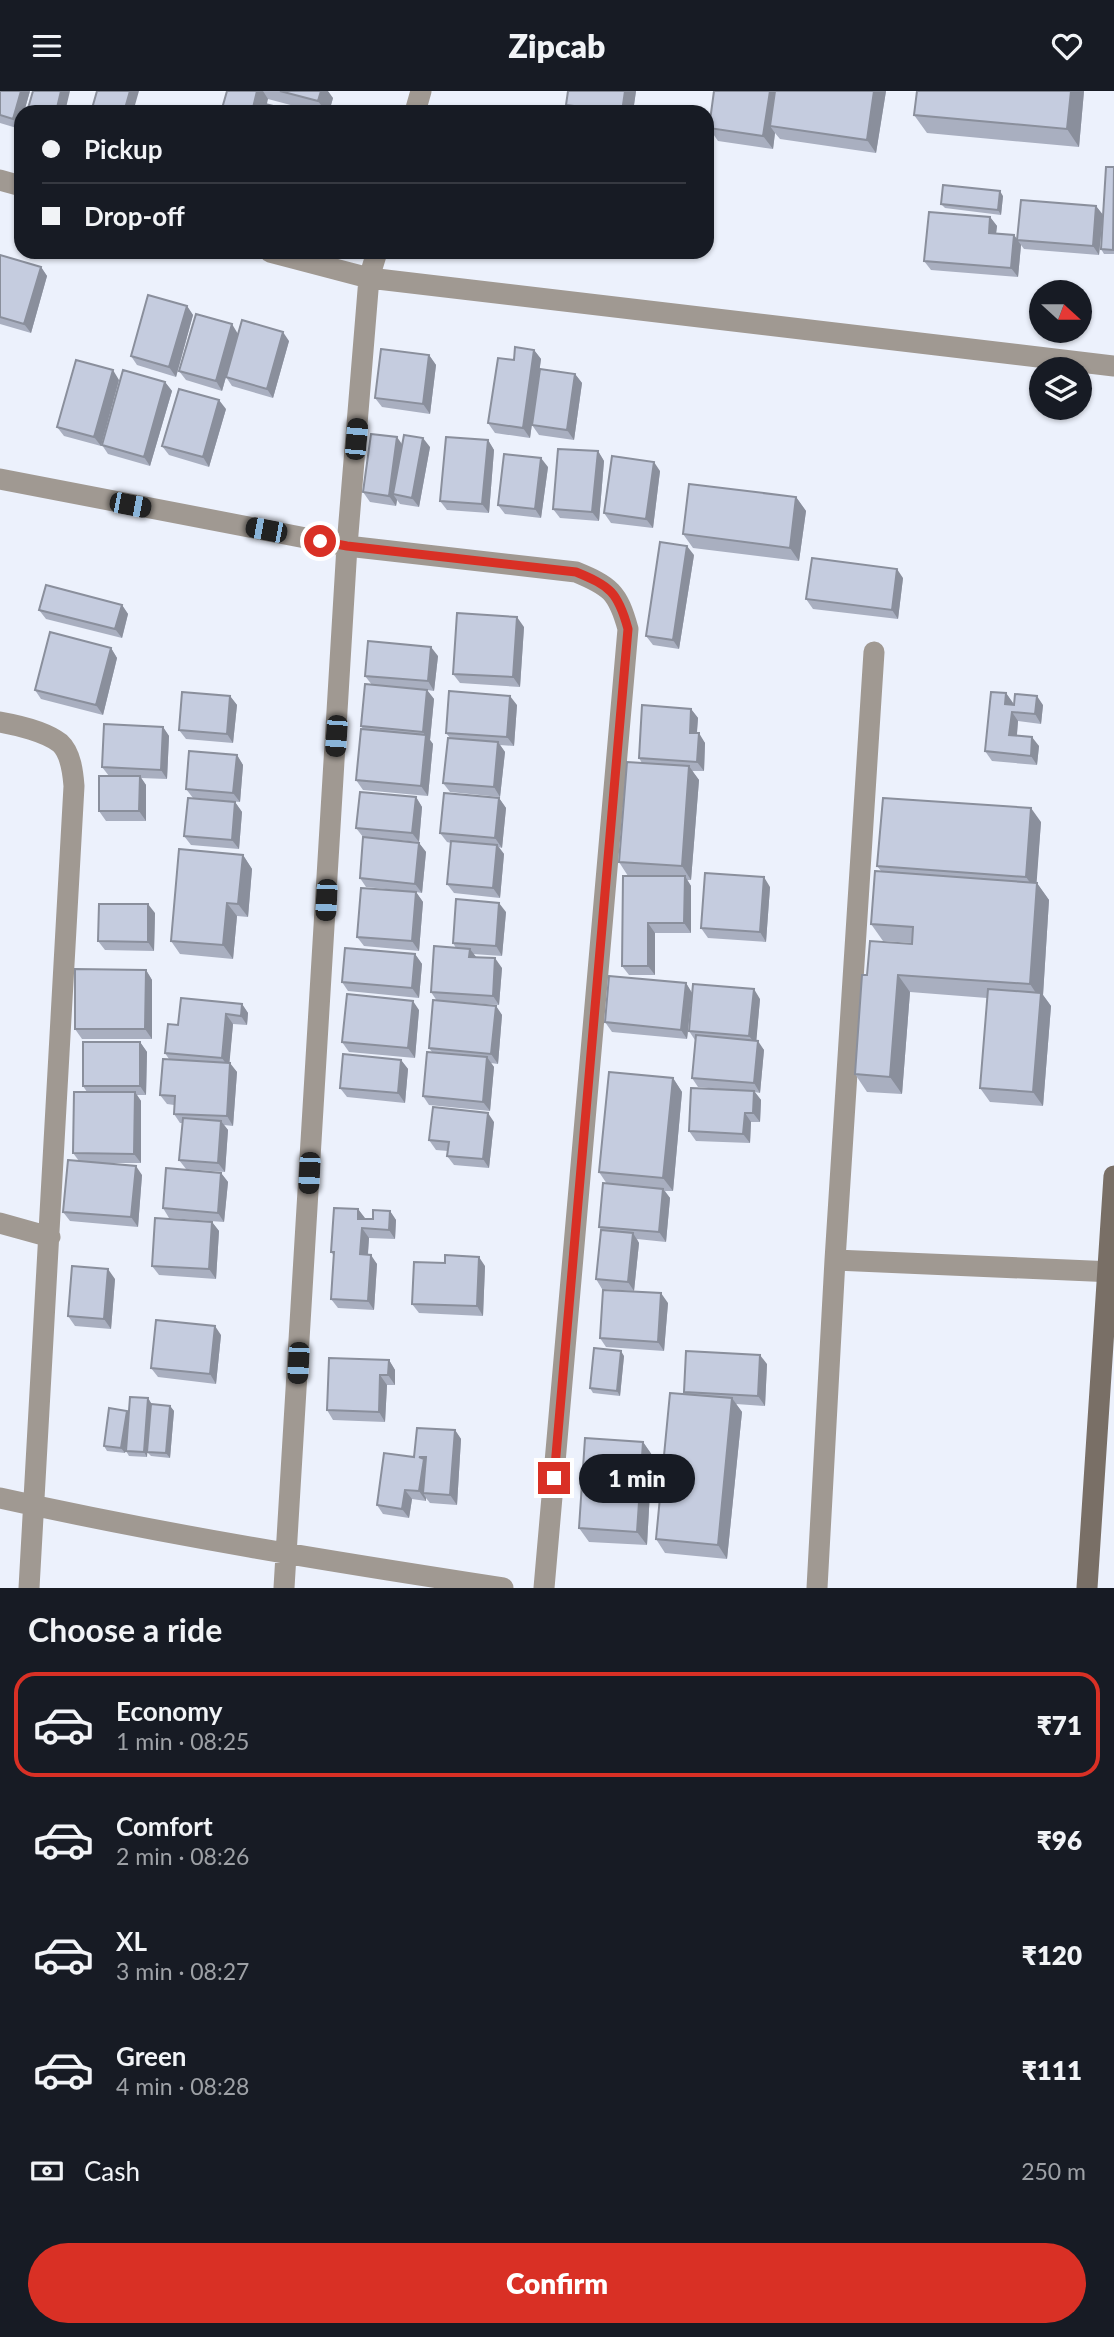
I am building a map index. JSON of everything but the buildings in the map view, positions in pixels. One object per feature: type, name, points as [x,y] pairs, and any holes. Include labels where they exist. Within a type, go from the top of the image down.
[{"type":"street","points":[[297,259],[369,278],[1114,366]]},
{"type":"street","points":[[284,1588],[347,546],[369,278],[375,259]]},
{"type":"street","points":[[0,479],[347,546],[576,572],[605,584],[622,607],[628,629],[544,1588]]},
{"type":"street","points":[[817,1588],[874,652]]},
{"type":"street","points":[[0,722],[25,727],[61,744],[72,766],[74,786],[36,1506],[29,1588]]},
{"type":"street","points":[[1087,1588],[1111,1272],[1114,1175]]},
{"type":"street","points":[[0,1223],[50,1237]]},
{"type":"street","points":[[835,1260],[1111,1272]]},
{"type":"street","points":[[0,1498],[114,1523],[286,1554],[503,1588]]},
{"type":"route","points":[[320,541],[576,572],[605,584],[622,607],[628,629],[554,1478]]}]
